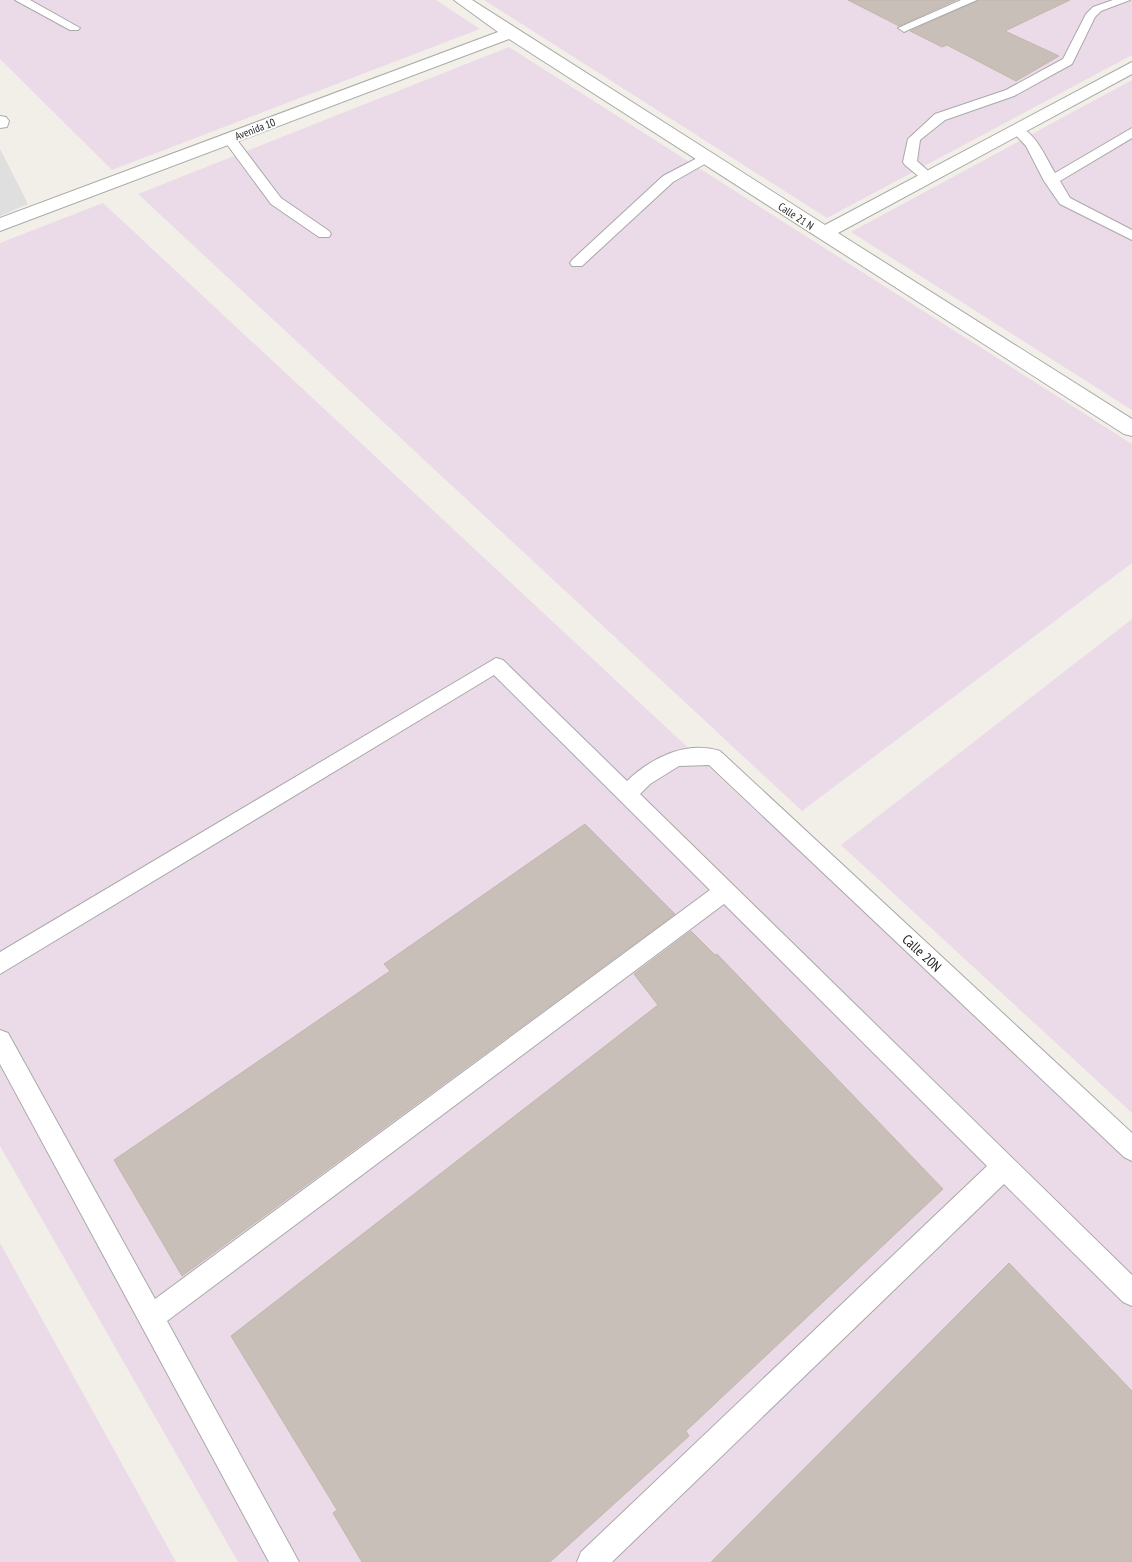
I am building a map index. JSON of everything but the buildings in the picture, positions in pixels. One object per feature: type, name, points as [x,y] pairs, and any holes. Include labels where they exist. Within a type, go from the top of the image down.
[{"type":"street","name":"Calle 21 N","points":[[462,0],[510,33],[705,158],[1132,429]]},
{"type":"street","name":"Avenida 10","points":[[0,225],[510,33]]},
{"type":"street","points":[[824,233],[1132,67]]},
{"type":"lane","points":[[21,0],[74,28]]},
{"type":"lane","points":[[904,28],[970,0]]},
{"type":"lane","points":[[928,177],[910,162],[914,139],[940,116],[1010,93],[1068,60],[1090,16],[1097,9],[1124,0]]},
{"type":"lane","points":[[1016,130],[1031,144],[1051,181],[1065,201],[1132,236]]},
{"type":"lane","points":[[1051,181],[1132,132]]},
{"type":"lane","points":[[229,139],[276,201],[324,234]]},
{"type":"lane","points":[[577,264],[668,179],[705,158]]},
{"type":"lane","points":[[0,964],[496,665],[1132,1293]]},
{"type":"lane","name":"Calle 20N","points":[[626,794],[643,778],[676,758],[713,758],[1132,1149]]},
{"type":"lane","points":[[150,1318],[725,891]]},
{"type":"lane","points":[[0,1041],[285,1562]]},
{"type":"lane","points":[[591,1562],[1004,1167]]},
{"type":"shaded area","points":[[0,0],[436,0],[480,29],[112,170],[0,59]]},
{"type":"shaded area","points":[[484,0],[1132,0],[1132,55],[827,218]]},
{"type":"shaded area","points":[[509,47],[1132,444],[1132,563],[802,811],[138,194]]},
{"type":"shaded area","points":[[1132,80],[1132,410],[851,232]]},
{"type":"shaded area","points":[[0,149],[28,204],[0,216]]},
{"type":"shaded area","points":[[103,203],[1132,1161],[1132,1562],[238,1562],[0,1146],[0,243]]},
{"type":"shaded area","points":[[1132,619],[1132,1113],[841,845]]},
{"type":"shaded area","points":[[0,1243],[176,1562],[0,1562]]}]
